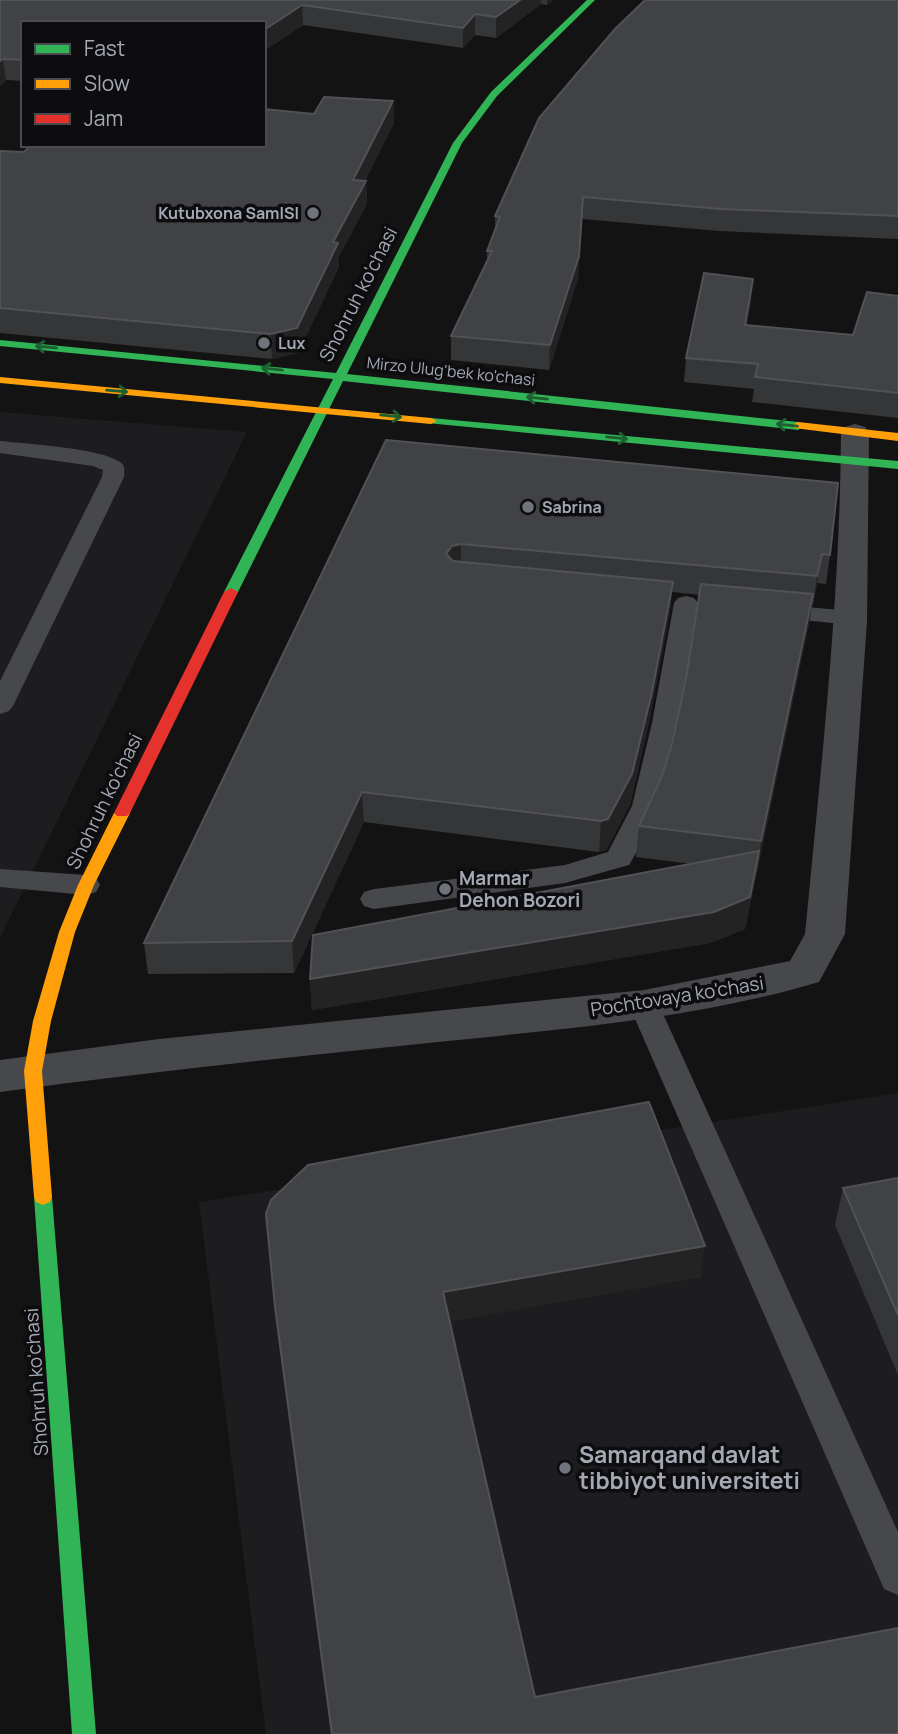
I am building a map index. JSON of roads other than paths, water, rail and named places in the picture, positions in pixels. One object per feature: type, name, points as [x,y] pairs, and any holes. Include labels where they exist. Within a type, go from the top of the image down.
[{"type":"main road","name":"Shohruh ko'chasi","points":[[84,1734],[17,1074],[67,928],[86,885],[458,143],[474,117],[494,94],[591,0]]},
{"type":"main road","name":"Mirzo Ulug'bek ko'chasi","points":[[0,343],[340,377],[856,447],[898,466]]},
{"type":"main road","name":"Mirzo Ulug'bek ko'chasi","points":[[0,380],[323,409],[856,447],[898,437]]},
{"type":"street","name":"Pochtovaya ko'chasi","points":[[17,1074],[173,1054],[644,1005],[758,984],[805,972],[825,934],[851,618],[856,447]]},
{"type":"lane","points":[[0,447],[97,460],[114,467],[113,477],[0,706]]},
{"type":"lane","points":[[374,899],[565,874],[619,858],[645,806],[665,723],[673,602],[714,605]]},
{"type":"lane","points":[[755,609],[851,618]]},
{"type":"lane","points":[[0,878],[86,885]]},
{"type":"lane","points":[[644,1005],[898,1576]]},
{"type":"place","name":"Kutubxona SamISI","points":[[313,213]]},
{"type":"place","name":"Lux","points":[[264,343]]},
{"type":"place","name":"Sabrina","points":[[528,507]]},
{"type":"place","name":"Marmar Dehon Bozori","points":[[445,889]]},
{"type":"place","name":"Samarqand davlat tibbiyot universiteti","points":[[565,1468]]}]
